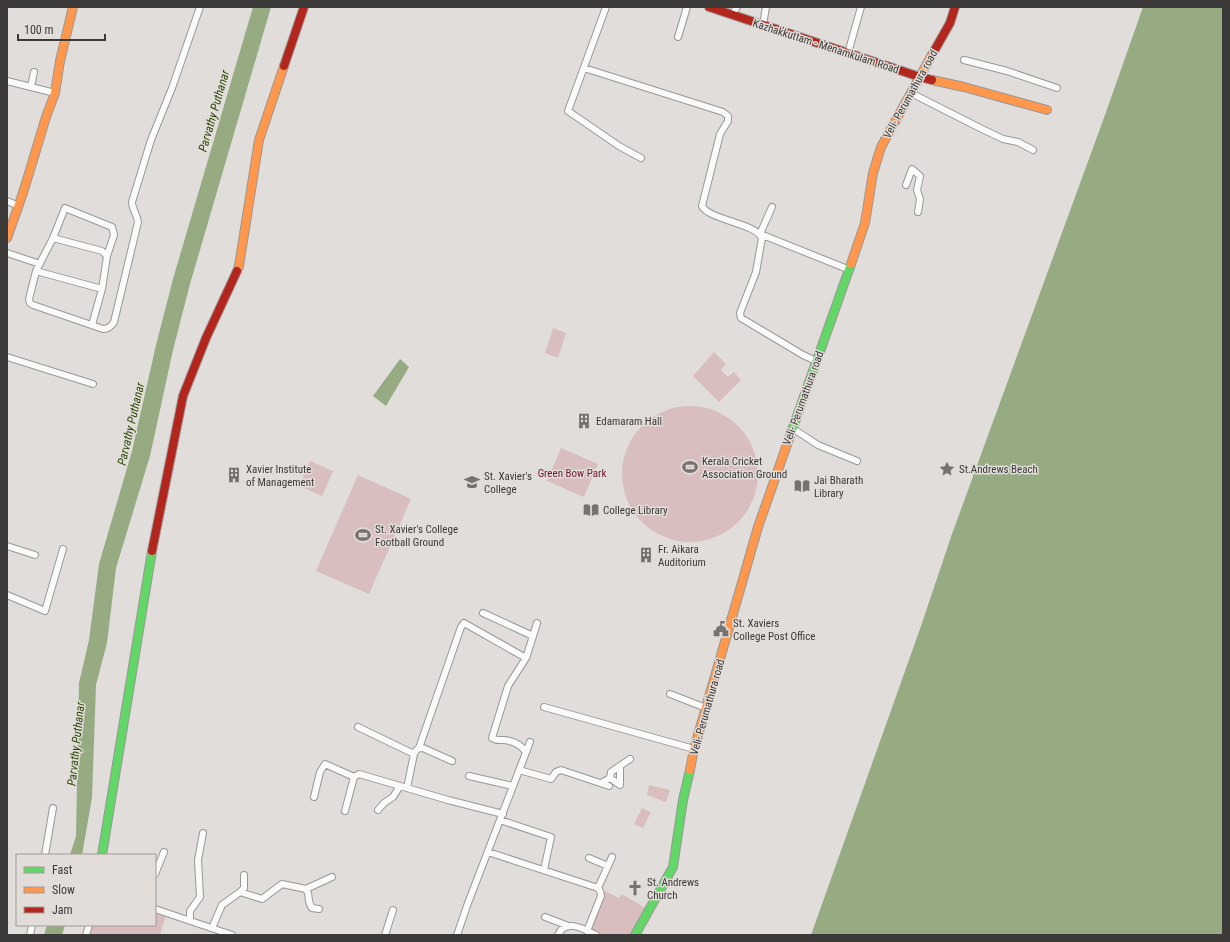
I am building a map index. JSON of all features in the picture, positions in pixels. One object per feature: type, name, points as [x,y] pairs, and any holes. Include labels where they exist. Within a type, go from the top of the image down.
[{"type":"street","points":[[7,238],[19,206],[46,117],[55,93],[60,61],[73,7]]},
{"type":"street","points":[[92,325],[102,289],[107,256],[114,235],[112,227],[66,208],[36,271],[29,299],[33,305],[103,329],[107,329],[114,322],[138,222],[137,216],[132,207],[132,202],[151,140],[172,88],[200,7]]},
{"type":"street","points":[[102,854],[152,552],[184,396],[206,338],[239,266],[259,140],[304,7]]},
{"type":"street","points":[[606,7],[568,111],[619,146],[641,158]]},
{"type":"street","points":[[678,37],[687,7]]},
{"type":"street","name":"Kazhakkuttam - Menamkulam Road","points":[[709,7],[920,77],[964,87],[1047,110]]},
{"type":"street","points":[[732,14],[737,7]]},
{"type":"street","points":[[763,25],[766,7]]},
{"type":"street","points":[[848,53],[861,7]]},
{"type":"street","name":"Veli- Perumathura road","points":[[635,935],[673,867],[682,800],[694,749],[758,527],[792,428],[850,270],[865,223],[873,172],[881,147],[950,23],[956,7]]},
{"type":"street","points":[[964,60],[1006,71],[1057,88]]},
{"type":"street","points":[[584,68],[726,114],[728,119],[720,134],[702,206],[707,212],[850,270]]},
{"type":"street","points":[[31,87],[34,72]]},
{"type":"street","points":[[7,80],[55,93]]},
{"type":"street","points":[[911,92],[1003,139],[1018,142],[1033,150]]},
{"type":"street","points":[[906,185],[912,169],[920,176],[917,190],[920,199],[918,212]]},
{"type":"street","points":[[7,202],[19,206]]},
{"type":"street","points":[[772,207],[760,234],[763,242],[756,272],[740,313],[741,318],[803,356],[816,361]]},
{"type":"street","points":[[53,238],[102,251],[107,256]]},
{"type":"street","points":[[7,253],[40,264]]},
{"type":"street","points":[[36,271],[102,289]]},
{"type":"street","points":[[7,357],[93,384]]},
{"type":"street","points":[[792,428],[818,445],[857,462]]},
{"type":"street","points":[[7,546],[35,555]]},
{"type":"street","points":[[7,595],[45,611],[63,549]]},
{"type":"street","points":[[483,613],[533,636]]},
{"type":"street","points":[[407,788],[414,754],[416,749],[419,748],[461,627],[464,623],[526,658]]},
{"type":"street","points":[[526,752],[520,745],[505,740],[496,741],[492,738],[508,686],[526,658],[537,623]]},
{"type":"street","points":[[670,694],[706,708]]},
{"type":"street","points":[[544,706],[694,749]]},
{"type":"street","points":[[358,727],[414,754]]},
{"type":"street","points":[[457,935],[530,742]]},
{"type":"street","points":[[419,748],[423,748],[452,761]]},
{"type":"street","points":[[610,778],[611,772],[630,759]]},
{"type":"street","points":[[314,797],[320,772],[325,764],[354,777]]},
{"type":"street","points":[[610,778],[620,784],[620,766]]},
{"type":"street","points":[[520,770],[551,779],[556,772],[561,770],[610,786]]},
{"type":"street","points":[[345,811],[354,777],[359,774],[407,788],[501,817],[552,837],[544,870]]},
{"type":"street","points":[[469,776],[513,786]]},
{"type":"street","points":[[601,783],[610,778]]},
{"type":"street","points":[[378,810],[384,803],[393,797],[400,786]]},
{"type":"street","points":[[45,854],[53,808]]},
{"type":"street","points":[[190,920],[190,911],[200,897],[198,860],[203,833]]},
{"type":"street","points":[[156,872],[164,852]]},
{"type":"street","points":[[488,852],[598,888]]},
{"type":"street","points":[[587,930],[601,896],[598,888],[612,857]]},
{"type":"street","points":[[589,858],[608,866]]},
{"type":"street","points":[[212,928],[222,905],[244,888],[244,875]]},
{"type":"street","points":[[240,892],[262,899],[282,884],[306,889],[332,877]]},
{"type":"street","points":[[306,889],[309,892],[308,903],[312,908],[319,909]]},
{"type":"street","points":[[156,909],[232,935]]},
{"type":"street","points":[[385,935],[392,910]]},
{"type":"street","points":[[545,917],[566,926]]},
{"type":"street","points":[[558,935],[560,930],[571,925],[587,930],[596,935]]},
{"type":"green space","points":[[553,328],[566,333],[558,358],[545,353]]},
{"type":"green space","points":[[714,352],[726,364],[721,370],[728,377],[734,372],[741,380],[719,402],[693,376]]},
{"type":"green space","name":"Kerala Cricket Association Ground","points":[[683,406],[697,406],[716,411],[728,417],[743,431],[753,448],[757,461],[757,487],[753,500],[747,512],[733,527],[728,531],[710,539],[697,542],[683,542],[664,537],[652,531],[637,517],[633,512],[625,494],[622,481],[622,467],[627,448],[633,436],[647,421],[652,417],[670,409]]},
{"type":"green space","name":"Green Bow Park","points":[[561,448],[598,464],[584,497],[547,481]]},
{"type":"green space","points":[[310,461],[333,471],[322,496],[299,486]]},
{"type":"green space","name":"St. Xavier's College Football Ground","points":[[358,475],[411,499],[369,594],[316,571]]},
{"type":"green space","points":[[649,785],[670,790],[666,802],[647,795]]},
{"type":"green space","points":[[642,808],[651,812],[643,828],[634,824]]},
{"type":"green space","points":[[605,891],[619,898],[622,894],[645,908],[630,935],[601,935],[591,930],[591,925]]},
{"type":"green space","points":[[156,912],[166,915],[160,935],[88,935],[91,926],[156,926]]},
{"type":"shaded area","points":[[253,7],[271,7],[190,284],[173,350],[150,456],[116,568],[107,643],[96,685],[92,798],[82,854],[70,854],[76,836],[79,683],[89,640],[99,564],[132,451],[156,345],[173,279]]},
{"type":"shaded area","points":[[1143,7],[1223,7],[1223,935],[811,935],[920,629],[952,534]]},
{"type":"shaded area","points":[[400,359],[409,367],[386,406],[373,396]]},
{"type":"shaded area","points":[[47,926],[65,926],[62,935],[44,935]]},
{"type":"traffic: fast","points":[[790,436],[851,264]]},
{"type":"traffic: fast","points":[[102,854],[152,551]]},
{"type":"traffic: fast","points":[[635,935],[673,867],[683,800],[690,770]]},
{"type":"traffic: slow","points":[[7,238],[55,93],[60,61],[73,7]]},
{"type":"traffic: slow","points":[[851,264],[865,223],[873,173],[881,147],[933,53]]},
{"type":"traffic: slow","points":[[237,271],[259,140],[284,66]]},
{"type":"traffic: slow","points":[[932,80],[964,87],[1047,110]]},
{"type":"traffic: slow","points":[[690,770],[694,749],[758,527],[790,436]]},
{"type":"traffic: jam","points":[[284,66],[304,7]]},
{"type":"traffic: jam","points":[[709,7],[932,80]]},
{"type":"traffic: jam","points":[[933,53],[950,23],[955,7]]},
{"type":"traffic: jam","points":[[152,551],[183,396],[206,338],[237,271]]},
{"type":"place","name":"Edamaram Hall","points":[[584,421]]},
{"type":"place","name":"Kerala Cricket Association Ground","points":[[690,467]]},
{"type":"place","name":"St.Andrews Beach","points":[[947,469]]},
{"type":"place","name":"Xavier Institute of Management","points":[[234,475]]},
{"type":"place","name":"St. Xavier's College","points":[[472,482]]},
{"type":"place","name":"Jai Bharath Library","points":[[802,486]]},
{"type":"place","name":"College Library","points":[[591,510]]},
{"type":"place","name":"St. Xavier's College Football Ground","points":[[363,535]]},
{"type":"place","name":"Fr. Aikara Auditorium","points":[[646,555]]},
{"type":"place","name":"St. Xaviers College Post Office","points":[[721,629]]},
{"type":"place","name":"St. Andrews Church","points":[[635,888]]},
{"type":"water label","name":"Parvathy Puthanar","points":[[214,111]]},
{"type":"water label","name":"Parvathy Puthanar","points":[[131,424]]},
{"type":"water label","name":"Parvathy Puthanar","points":[[76,744]]}]
